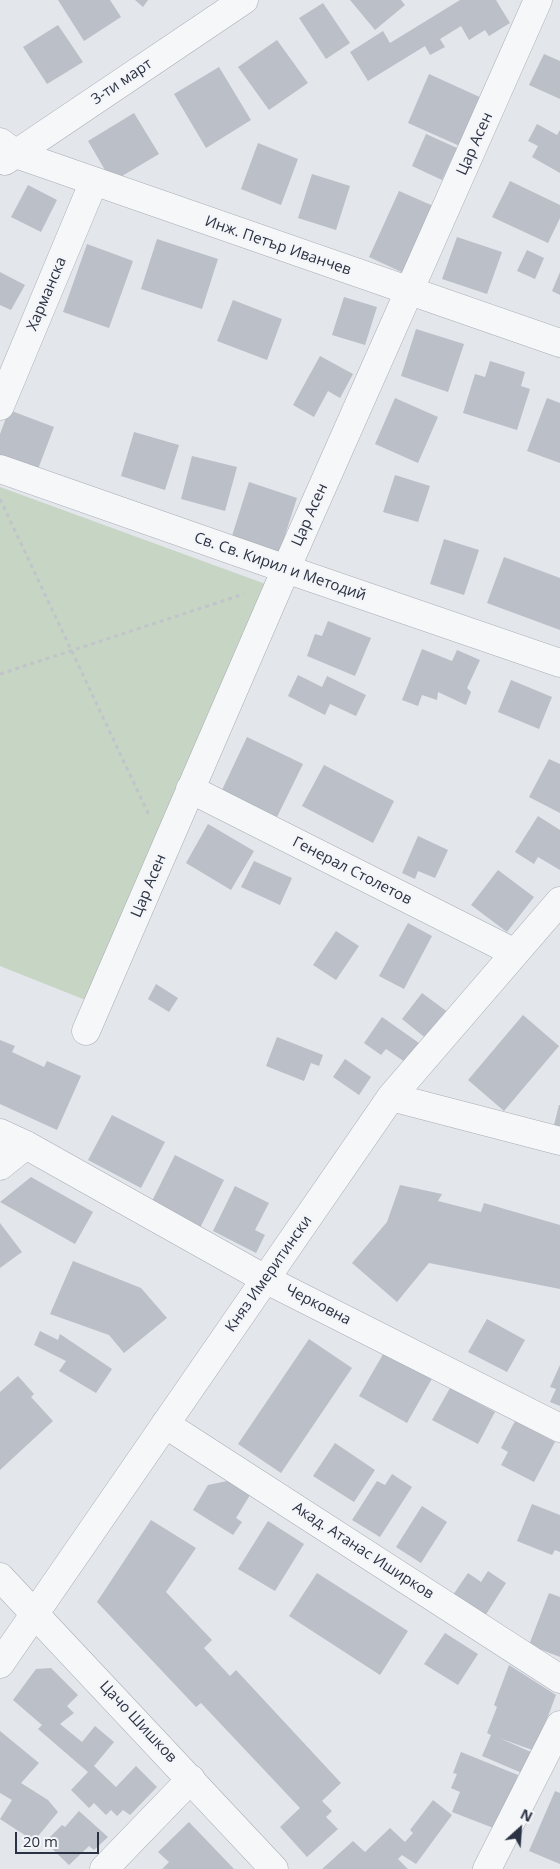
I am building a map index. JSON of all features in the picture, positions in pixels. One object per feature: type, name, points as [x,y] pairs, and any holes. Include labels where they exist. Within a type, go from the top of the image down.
[{"type":"street","name":"3-ти март","points":[[5,153],[244,0]]},
{"type":"street","name":"Цар Асен","points":[[86,1031],[190,788],[538,0]]},
{"type":"street","points":[[542,0],[560,7]]},
{"type":"street","name":"Инж. Петър Иванчев","points":[[5,153],[560,343]]},
{"type":"street","name":"Харманска","points":[[0,406],[94,182]]},
{"type":"street","name":"Св. Св. Кирил и Методий","points":[[0,469],[286,570],[560,663]]},
{"type":"street","name":"Генерал Столетов","points":[[190,788],[515,953]]},
{"type":"street","name":"Княз Имеритински","points":[[0,1664],[391,1097],[560,901]]},
{"type":"street","points":[[391,1097],[560,1141]]},
{"type":"street","name":"Черковна","points":[[0,1133],[26,1144],[265,1278],[560,1428]]},
{"type":"street","points":[[0,1166],[26,1144]]},
{"type":"street","name":"Акад. Атанас Иширков","points":[[165,1424],[560,1679]]},
{"type":"street","name":"Цачо Шишков","points":[[0,1577],[274,1869]]},
{"type":"street","points":[[487,1869],[560,1725]]},
{"type":"street","points":[[104,1869],[191,1779]]},
{"type":"path","points":[[0,499],[150,817]]},
{"type":"path","points":[[0,674],[252,592]]},
{"type":"green space","points":[[0,487],[271,586],[93,1003],[0,966]]},
{"type":"building","points":[[58,0],[110,0],[121,17],[84,41]]},
{"type":"building","points":[[135,0],[148,0],[143,7]]},
{"type":"building","points":[[350,0],[401,0],[405,5],[375,30]]},
{"type":"building","points":[[460,0],[496,0],[510,23],[489,36],[485,30],[469,40],[461,26],[440,39],[445,47],[430,55],[425,46],[368,81],[350,52],[383,31],[390,43]]},
{"type":"building","points":[[323,3],[350,43],[326,59],[299,18]]},
{"type":"building","points":[[58,25],[83,62],[47,84],[23,47]]},
{"type":"building","points":[[277,40],[308,83],[269,110],[238,67]]},
{"type":"building","points":[[544,54],[560,61],[560,99],[529,85]]},
{"type":"building","points":[[219,67],[251,120],[206,148],[174,94]]},
{"type":"building","points":[[429,74],[484,99],[462,147],[408,123]]},
{"type":"building","points":[[134,113],[159,154],[112,182],[88,141]]},
{"type":"building","points":[[537,124],[557,135],[560,130],[560,173],[532,157],[538,146],[528,141]]},
{"type":"building","points":[[426,134],[457,148],[442,180],[412,166]]},
{"type":"building","points":[[258,143],[298,159],[281,205],[241,189]]},
{"type":"building","points":[[312,174],[350,186],[336,230],[298,218]]},
{"type":"building","points":[[510,181],[560,205],[560,218],[548,243],[492,217]]},
{"type":"building","points":[[28,185],[57,200],[41,232],[11,217]]},
{"type":"building","points":[[399,191],[438,208],[408,275],[369,257]]},
{"type":"building","points":[[457,237],[502,252],[487,294],[442,279]]},
{"type":"building","points":[[157,239],[218,259],[202,309],[141,289]]},
{"type":"building","points":[[87,244],[133,261],[109,328],[63,312]]},
{"type":"building","points":[[527,250],[544,258],[535,279],[517,271]]},
{"type":"building","points":[[0,272],[25,285],[11,310],[0,305]]},
{"type":"building","points":[[560,272],[560,295],[552,291]]},
{"type":"building","points":[[344,297],[377,307],[365,345],[332,335]]},
{"type":"building","points":[[233,300],[282,319],[267,360],[217,341]]},
{"type":"building","points":[[416,329],[464,344],[448,392],[401,376]]},
{"type":"building","points":[[320,356],[353,374],[340,398],[328,391],[314,417],[293,405]]},
{"type":"building","points":[[490,361],[525,372],[521,386],[530,389],[517,430],[463,413],[475,374],[485,377]]},
{"type":"building","points":[[395,398],[438,417],[418,463],[375,444]]},
{"type":"building","points":[[547,398],[560,403],[560,463],[527,451]]},
{"type":"building","points":[[9,410],[54,427],[38,469],[0,455],[0,434]]},
{"type":"building","points":[[134,432],[179,445],[165,490],[121,476]]},
{"type":"building","points":[[192,456],[237,467],[225,511],[181,499]]},
{"type":"building","points":[[395,475],[430,486],[418,522],[383,512]]},
{"type":"building","points":[[249,482],[297,498],[279,554],[231,539]]},
{"type":"building","points":[[444,539],[479,550],[464,595],[430,584]]},
{"type":"building","points":[[504,557],[560,578],[560,630],[487,603]]},
{"type":"building","points":[[328,621],[371,638],[355,676],[307,656],[315,634],[322,636]]},
{"type":"building","points":[[422,649],[452,661],[457,650],[480,660],[467,688],[471,692],[466,705],[438,692],[437,700],[422,695],[418,706],[402,700]]},
{"type":"building","points":[[298,675],[322,687],[327,676],[366,695],[356,716],[330,704],[325,715],[288,696]]},
{"type":"building","points":[[511,680],[552,697],[539,729],[498,712]]},
{"type":"building","points":[[247,737],[303,764],[277,817],[222,790]]},
{"type":"building","points":[[549,759],[560,764],[560,813],[529,797]]},
{"type":"building","points":[[324,765],[394,801],[373,843],[302,806]]},
{"type":"building","points":[[538,816],[560,830],[560,870],[538,857],[534,864],[515,852]]},
{"type":"building","points":[[208,824],[254,851],[231,890],[186,863]]},
{"type":"building","points":[[418,836],[448,850],[435,878],[418,871],[415,879],[402,873]]},
{"type":"building","points":[[254,861],[292,878],[280,905],[241,887]]},
{"type":"building","points":[[498,870],[534,897],[507,932],[471,905]]},
{"type":"building","points":[[408,923],[432,936],[404,989],[379,976]]},
{"type":"building","points":[[336,931],[359,946],[336,980],[313,965]]},
{"type":"building","points":[[156,984],[178,998],[169,1012],[148,999]]},
{"type":"building","points":[[422,993],[449,1013],[428,1040],[402,1019]]},
{"type":"building","points":[[523,1015],[559,1046],[504,1111],[468,1080]]},
{"type":"building","points":[[382,1017],[419,1043],[405,1062],[386,1049],[381,1055],[364,1043]]},
{"type":"building","points":[[277,1037],[323,1055],[319,1066],[311,1063],[304,1081],[266,1066]]},
{"type":"building","points":[[0,1040],[15,1046],[12,1052],[44,1067],[47,1061],[81,1076],[57,1130],[0,1104]]},
{"type":"building","points":[[345,1059],[371,1077],[359,1095],[333,1077]]},
{"type":"building","points":[[560,1105],[560,1127],[554,1125]]},
{"type":"building","points":[[112,1115],[165,1142],[141,1188],[88,1160]]},
{"type":"building","points":[[175,1155],[224,1180],[200,1228],[151,1203]]},
{"type":"building","points":[[31,1177],[93,1212],[75,1244],[0,1202]]},
{"type":"building","points":[[400,1185],[442,1194],[438,1201],[481,1212],[484,1203],[560,1225],[560,1289],[429,1263],[397,1302],[352,1263],[387,1222]]},
{"type":"building","points":[[235,1186],[269,1203],[255,1230],[265,1235],[256,1253],[213,1231]]},
{"type":"building","points":[[0,1223],[22,1252],[0,1268]]},
{"type":"building","points":[[73,1261],[141,1288],[167,1318],[124,1353],[109,1335],[50,1314]]},
{"type":"building","points":[[487,1319],[525,1340],[507,1372],[468,1352]]},
{"type":"building","points":[[40,1331],[58,1340],[60,1334],[112,1369],[96,1393],[59,1371],[66,1361],[34,1345]]},
{"type":"building","points":[[309,1339],[352,1368],[281,1473],[238,1444]]},
{"type":"building","points":[[386,1349],[434,1375],[407,1423],[359,1396]]},
{"type":"building","points":[[560,1365],[560,1406],[550,1402],[556,1389],[550,1387]]},
{"type":"building","points":[[18,1376],[34,1394],[31,1397],[53,1421],[0,1470],[0,1392]]},
{"type":"building","points":[[450,1388],[495,1412],[478,1444],[432,1420]]},
{"type":"building","points":[[515,1421],[555,1442],[534,1482],[501,1465],[508,1452],[501,1448]]},
{"type":"building","points":[[335,1443],[375,1470],[354,1502],[313,1476]]},
{"type":"building","points":[[392,1474],[412,1487],[380,1537],[352,1520],[377,1481],[385,1485]]},
{"type":"building","points":[[227,1481],[250,1495],[236,1518],[242,1522],[233,1535],[193,1510],[208,1485]]},
{"type":"building","points":[[532,1504],[560,1515],[560,1552],[555,1550],[552,1555],[517,1541]]},
{"type":"building","points":[[422,1506],[447,1522],[421,1563],[396,1547]]},
{"type":"building","points":[[151,1520],[196,1548],[166,1592],[212,1640],[204,1648],[230,1676],[236,1670],[341,1783],[322,1801],[332,1811],[326,1817],[338,1829],[307,1857],[280,1827],[300,1808],[201,1703],[196,1707],[97,1602]]},
{"type":"building","points":[[268,1521],[304,1544],[275,1591],[238,1569]]},
{"type":"building","points":[[488,1571],[506,1583],[485,1616],[453,1595],[468,1573],[481,1582]]},
{"type":"building","points":[[317,1573],[408,1631],[380,1675],[289,1616]]},
{"type":"building","points":[[549,1593],[560,1597],[560,1657],[529,1645]]},
{"type":"building","points":[[445,1633],[478,1654],[458,1685],[424,1664]]},
{"type":"building","points":[[509,1665],[556,1695],[535,1751],[499,1738],[531,1752],[522,1773],[482,1756],[491,1735],[487,1733],[497,1707],[494,1705]]},
{"type":"building","points":[[51,1668],[78,1695],[67,1706],[74,1713],[60,1724],[82,1742],[95,1726],[114,1742],[94,1766],[116,1787],[136,1766],[157,1787],[130,1815],[123,1810],[117,1816],[111,1810],[106,1815],[94,1803],[89,1808],[71,1790],[88,1772],[38,1729],[42,1725],[13,1700],[36,1669]]},
{"type":"building","points":[[0,1731],[39,1763],[21,1783],[48,1800],[58,1812],[34,1841],[0,1819],[12,1800],[0,1793]]},
{"type":"building","points":[[461,1752],[518,1775],[496,1829],[452,1812],[460,1792],[451,1788],[457,1774],[453,1773]]},
{"type":"building","points":[[555,1791],[560,1793],[560,1864],[529,1851]]},
{"type":"building","points":[[433,1800],[452,1815],[416,1864],[402,1855],[398,1859],[408,1869],[322,1869],[353,1841],[365,1852],[390,1828],[405,1842],[413,1833],[410,1830]]},
{"type":"building","points":[[79,1811],[108,1837],[94,1850],[89,1846],[69,1865],[45,1842],[62,1825],[65,1827]]},
{"type":"building","points":[[189,1822],[234,1869],[162,1869],[169,1862],[158,1852]]}]
